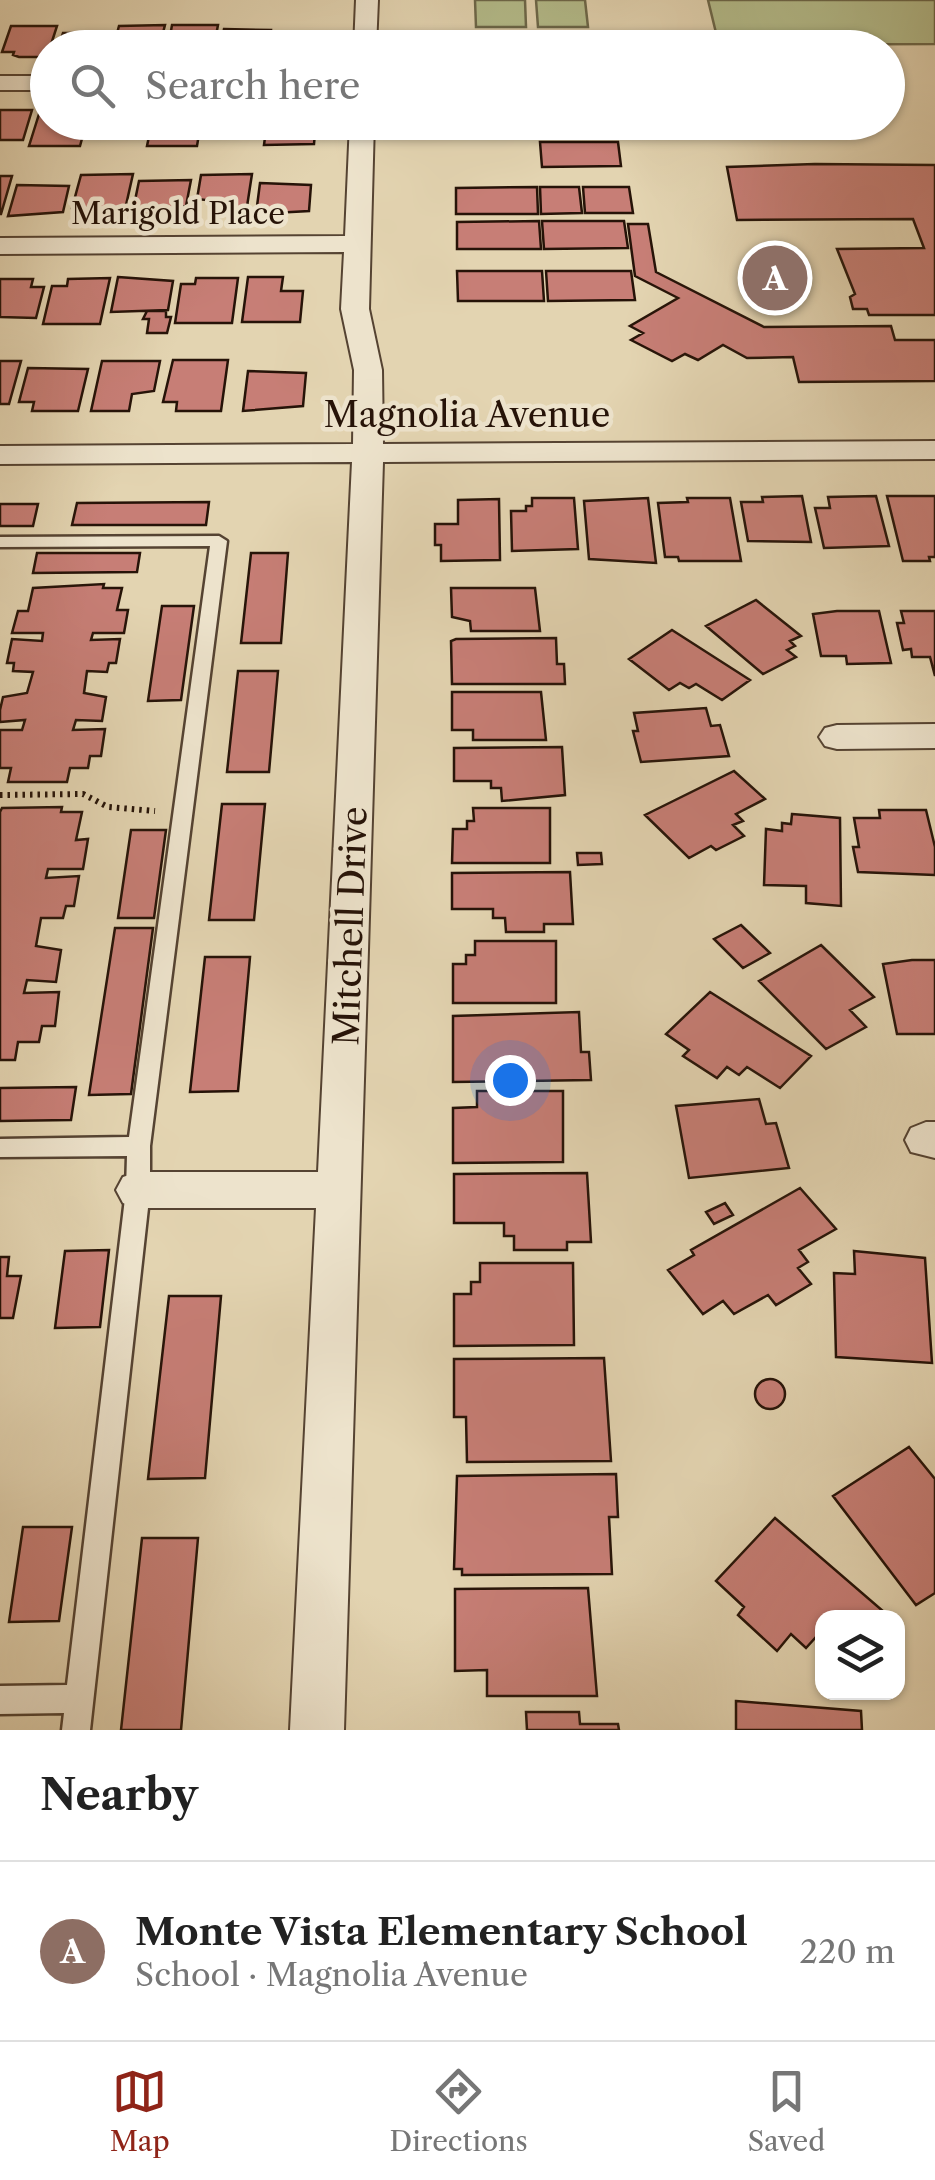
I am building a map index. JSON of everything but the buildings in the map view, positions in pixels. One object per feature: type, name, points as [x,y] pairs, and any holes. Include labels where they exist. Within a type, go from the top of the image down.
[{"type":"street","points":[[366,30],[367,0]]},
{"type":"street","points":[[0,83],[30,82]]},
{"type":"street","name":"Mitchell Drive","points":[[317,1730],[368,452],[368,370],[356,309],[361,140]]},
{"type":"street","name":"Marigold Place","points":[[0,246],[356,244]]},
{"type":"street","name":"Magnolia Avenue","points":[[0,455],[935,450]]},
{"type":"street","points":[[837,737],[935,736]]},
{"type":"street","points":[[138,1190],[339,1190]]},
{"type":"lane","points":[[0,542],[218,541],[139,1146],[138,1190],[76,1730]]},
{"type":"lane","points":[[0,1148],[139,1146]]},
{"type":"lane","points":[[0,1700],[80,1698]]},
{"type":"path","points":[[0,795],[83,794],[108,807],[183,811]]},
{"type":"green space","points":[[475,0],[525,0],[526,27],[476,27]]},
{"type":"green space","points":[[536,0],[585,0],[588,27],[538,27]]},
{"type":"green space","points":[[708,0],[935,0],[935,44],[905,44],[905,30],[715,30]]},
{"type":"place","name":"Monte Vista Elementary School","points":[[775,278]]}]
